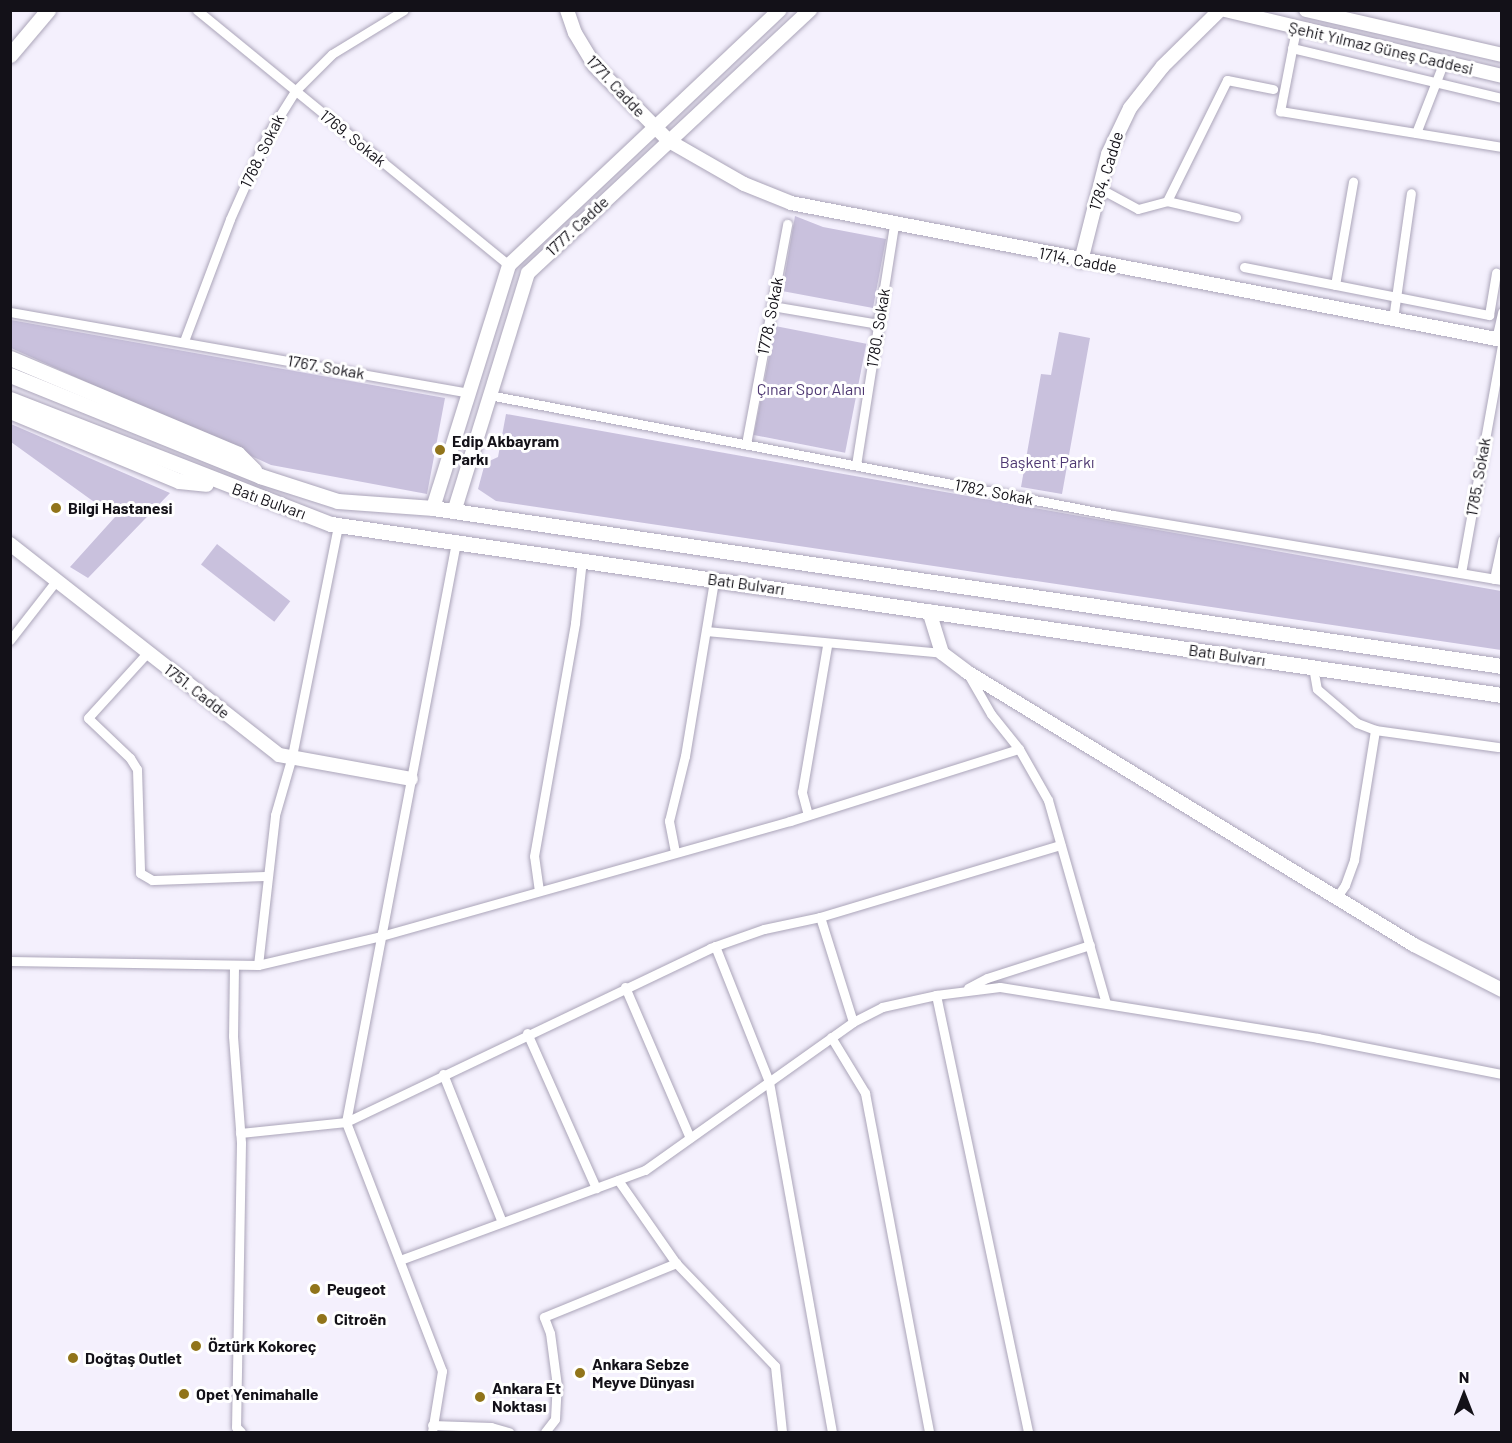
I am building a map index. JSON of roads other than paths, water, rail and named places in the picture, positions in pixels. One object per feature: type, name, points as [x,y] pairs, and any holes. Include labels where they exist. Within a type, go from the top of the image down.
[{"type":"main road","points":[[10,45],[40,10]]},
{"type":"main road","points":[[10,56],[48,10]]},
{"type":"main road","name":"1771. Cadde","points":[[567,10],[575,33],[594,65],[669,141]]},
{"type":"main road","name":"1777. Cadde","points":[[433,508],[509,265],[780,10]]},
{"type":"main road","name":"1777. Cadde","points":[[454,512],[528,273],[810,10]]},
{"type":"main road","name":"1784. Cadde","points":[[1081,261],[1108,154],[1130,108],[1163,66],[1220,10]]},
{"type":"main road","name":"Şehit Yılmaz Güneş Caddesi","points":[[1226,10],[1296,29],[1502,76]]},
{"type":"main road","name":"Şehit Yılmaz Güneş Caddesi","points":[[1306,10],[1502,55]]},
{"type":"main road","name":"1714. Cadde","points":[[669,141],[744,184],[783,200],[894,226],[1393,319],[1500,342]]},
{"type":"main road","points":[[10,358],[238,454],[261,476]]},
{"type":"main road","name":"Batı Bulvarı","points":[[10,375],[261,476],[338,501],[433,508],[1502,666]]},
{"type":"main road","name":"Batı Bulvarı","points":[[10,399],[218,483],[338,525],[1502,695]]},
{"type":"main road","points":[[10,411],[178,481],[218,483]]},
{"type":"main road","name":"1751. Cadde","points":[[10,544],[279,755],[411,779]]},
{"type":"main road","points":[[929,611],[942,653],[967,672],[1414,945],[1502,990]]},
{"type":"street","name":"1769. Sokak","points":[[197,10],[509,265]]},
{"type":"street","name":"1768. Sokak","points":[[184,341],[230,219],[267,136],[295,91],[332,54],[405,10]]},
{"type":"street","points":[[1296,29],[1280,111],[1502,147]]},
{"type":"street","points":[[1292,48],[1436,80],[1502,98]]},
{"type":"street","points":[[1416,133],[1444,61]]},
{"type":"street","points":[[1167,201],[1227,80],[1273,89]]},
{"type":"street","points":[[1335,285],[1353,182]]},
{"type":"street","points":[[1100,188],[1138,209],[1167,201],[1236,217]]},
{"type":"street","points":[[1393,319],[1411,193]]},
{"type":"street","name":"1778. Sokak","points":[[746,444],[787,224]]},
{"type":"street","name":"1780. Sokak","points":[[855,465],[894,226]]},
{"type":"street","points":[[1244,267],[1489,315],[1496,273]]},
{"type":"street","points":[[772,306],[879,324]]},
{"type":"street","name":"1767. Sokak","points":[[10,312],[469,393]]},
{"type":"street","name":"1785. Sokak","points":[[1461,573],[1500,342],[1502,312]]},
{"type":"street","name":"1782. Sokak","points":[[489,395],[1113,515],[1498,579]]},
{"type":"street","points":[[258,965],[275,815],[292,756],[338,525]]},
{"type":"street","points":[[1498,579],[1502,540]]},
{"type":"street","points":[[456,542],[346,1122],[442,1371],[432,1429],[491,1427],[509,1432]]},
{"type":"street","points":[[539,891],[534,856],[575,623],[582,560]]},
{"type":"street","points":[[675,852],[669,821],[714,580]]},
{"type":"street","points":[[10,640],[56,581]]},
{"type":"street","points":[[706,631],[827,645],[942,653]]},
{"type":"street","points":[[808,815],[802,792],[827,645]]},
{"type":"street","points":[[148,652],[88,718],[137,769],[140,873],[152,880],[267,876]]},
{"type":"street","points":[[1313,667],[1313,680],[1320,692],[1357,723],[1375,730],[1498,747]]},
{"type":"street","points":[[967,672],[991,714],[1019,749],[1048,800],[1106,1003]]},
{"type":"street","points":[[1336,898],[1346,885],[1354,860],[1375,730]]},
{"type":"street","points":[[10,961],[234,967],[258,965],[381,936],[808,815],[1019,749]]},
{"type":"street","points":[[240,1133],[346,1122],[527,1033],[715,946],[764,929],[820,917],[1060,845]]},
{"type":"street","points":[[820,917],[853,1022]]},
{"type":"street","points":[[963,991],[987,978],[1090,945]]},
{"type":"street","points":[[715,946],[769,1082],[832,1432]]},
{"type":"street","points":[[234,967],[233,1036],[240,1133],[236,1427],[242,1432]]},
{"type":"street","points":[[626,987],[690,1138]]},
{"type":"street","points":[[400,1260],[645,1170],[853,1022],[882,1007],[936,994],[1000,987],[1318,1038],[1502,1074]]},
{"type":"street","points":[[936,994],[1028,1432]]},
{"type":"street","points":[[527,1033],[596,1188]]},
{"type":"street","points":[[831,1037],[865,1093],[929,1432]]},
{"type":"street","points":[[443,1074],[502,1222]]},
{"type":"street","points":[[618,1180],[676,1263],[775,1366],[782,1432]]},
{"type":"street","points":[[544,1432],[555,1419],[557,1386],[550,1333],[544,1317],[676,1263]]},
{"type":"place","name":"Edip Akbayram Parkı","points":[[440,450]]},
{"type":"place","name":"Bilgi Hastanesi","points":[[56,508]]},
{"type":"place","name":"Peugeot","points":[[315,1289]]},
{"type":"place","name":"Citroën","points":[[322,1319]]},
{"type":"place","name":"Öztürk Kokoreç","points":[[196,1346]]},
{"type":"place","name":"Doğtaş Outlet","points":[[73,1358]]},
{"type":"place","name":"Ankara Sebze Meyve Dünyası","points":[[580,1373]]},
{"type":"place","name":"Opet Yenimahalle","points":[[184,1394]]},
{"type":"place","name":"Ankara Et Noktası","points":[[480,1397]]},
{"type":"park label","name":"Çınar Spor Alanı","points":[[811,389]]},
{"type":"park label","name":"Başkent Parkı","points":[[1047,462]]}]
